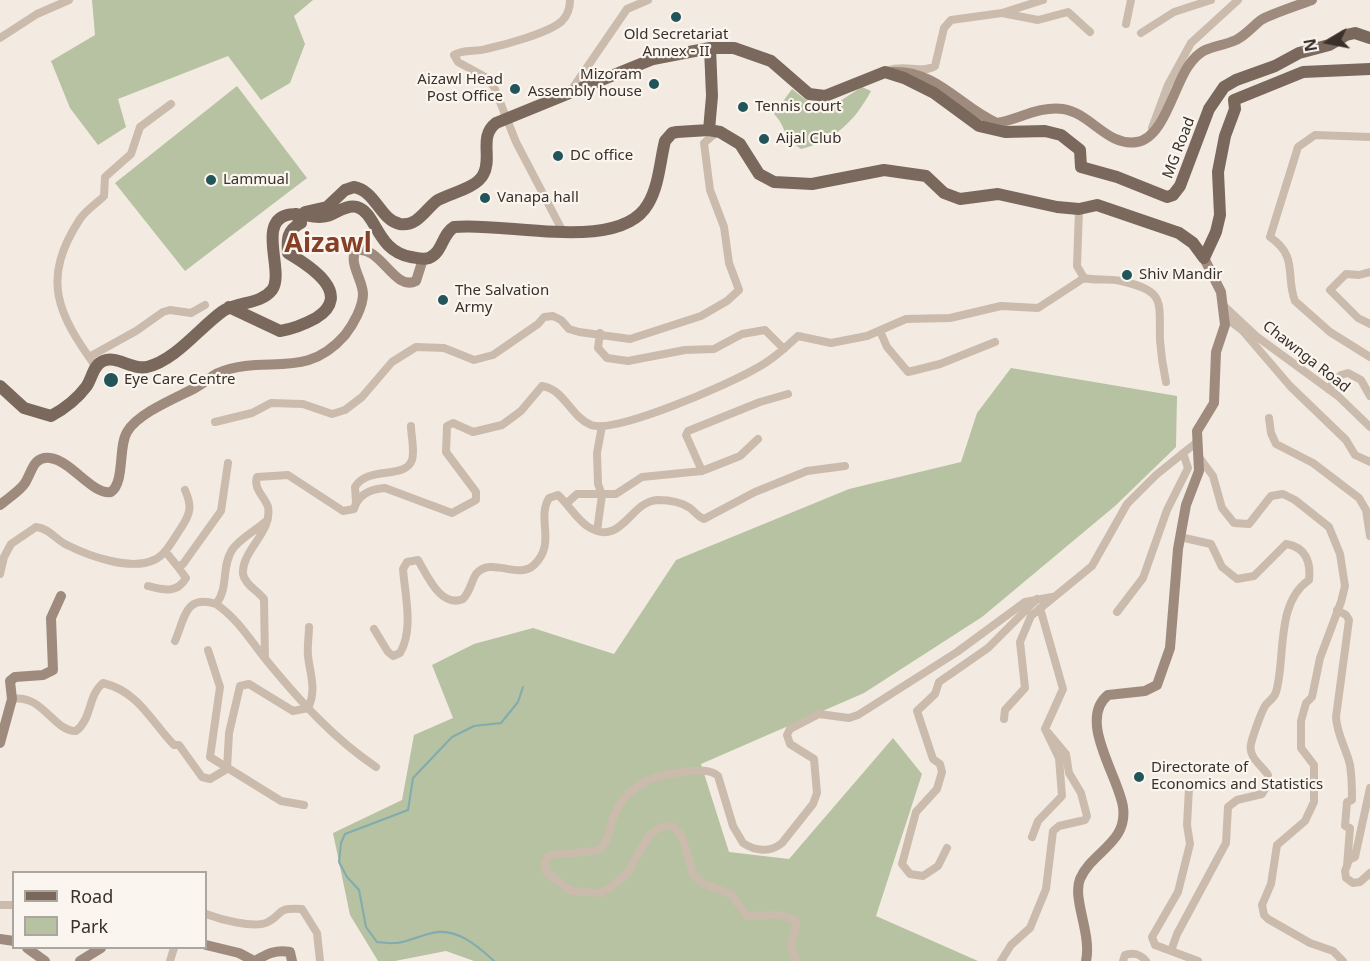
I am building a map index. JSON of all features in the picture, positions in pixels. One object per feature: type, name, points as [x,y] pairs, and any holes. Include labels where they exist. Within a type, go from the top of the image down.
[{"type":"main road","name":"MG Road","points":[[885,72],[904,78],[934,93],[979,126],[1005,132],[1045,131],[1061,135],[1080,150],[1081,168],[1117,177],[1167,197],[1173,195],[1180,186],[1212,102],[1224,87],[1236,80],[1275,66],[1299,53],[1329,45],[1346,35],[1355,33],[1370,38]]},
{"type":"main road","points":[[710,48],[714,131]]},
{"type":"main road","points":[[0,386],[24,408],[51,416],[66,407],[87,386],[92,362],[106,360],[139,368],[152,365],[183,345],[229,307],[259,299],[272,291],[276,280],[272,240],[274,229],[280,218],[327,207],[345,190],[354,187],[370,195],[395,222],[406,224],[416,220],[437,201],[481,177],[485,169],[488,134],[492,126],[653,59],[710,48],[734,48],[760,55],[771,61],[809,93],[825,96],[885,72]]},
{"type":"main road","points":[[1204,258],[1218,225],[1221,197],[1218,172],[1225,136],[1235,109],[1234,100],[1275,86],[1303,72],[1370,69]]},
{"type":"main road","points":[[296,214],[320,218],[348,207],[357,207],[367,215],[377,232],[394,252],[423,259],[434,255],[454,227],[605,230],[632,222],[651,199],[667,137],[678,132],[714,131],[740,144],[759,174],[774,182],[812,183],[865,171],[903,171],[926,176],[950,197],[960,199],[998,194],[1057,207],[1079,209],[1097,205],[1179,233],[1193,243],[1204,258]]},
{"type":"main road","points":[[229,307],[280,331],[301,326],[328,308],[332,299],[322,279],[315,270],[288,253],[287,238],[293,226],[301,223],[296,214]]},
{"type":"street","points":[[0,38],[37,14],[69,0]]},
{"type":"street","points":[[562,230],[491,82],[458,62],[454,55],[460,52],[488,49],[551,27],[562,21],[569,11],[570,0]]},
{"type":"street","points":[[569,94],[627,9],[648,0]]},
{"type":"street","points":[[885,72],[903,67],[932,69],[937,62],[944,28],[948,22],[959,18],[1002,13],[1043,0]]},
{"type":"street","points":[[1126,24],[1131,0]]},
{"type":"street","points":[[1141,33],[1174,12],[1210,0]]},
{"type":"street","points":[[1148,138],[1168,85],[1191,43],[1238,0]]},
{"type":"street","points":[[885,72],[910,72],[925,76],[952,91],[997,123],[1029,112],[1064,109],[1077,113],[1106,134],[1122,141],[1137,142],[1148,138],[1157,127],[1187,68],[1200,51],[1237,39],[1261,19],[1312,0]]},
{"type":"street","points":[[1002,13],[1038,20],[1068,12],[1090,32]]},
{"type":"street","points":[[171,104],[138,129],[132,152],[105,177],[104,196],[80,219],[63,253],[56,278],[63,314],[92,362],[163,312],[170,310],[191,313],[205,305]]},
{"type":"street","points":[[215,422],[252,413],[271,403],[303,404],[332,414],[345,410],[362,397],[392,362],[416,347],[444,348],[474,360],[493,355],[538,324],[544,317],[553,316],[561,320],[569,329],[630,339],[706,314],[739,292],[729,263],[724,227],[712,199],[704,160],[704,143],[714,131]]},
{"type":"street","points":[[1370,136],[1315,135],[1298,147],[1270,237],[1286,253],[1292,268],[1295,302],[1330,332],[1370,357]]},
{"type":"street","points":[[1079,209],[1077,267],[1084,278]]},
{"type":"street","points":[[2,499],[25,483],[34,464],[46,458],[63,462],[100,490],[111,492],[118,483],[125,435],[140,420],[219,373],[251,365],[303,363],[324,353],[342,338],[354,321],[363,295],[353,257],[356,250],[369,251],[402,281],[410,284],[416,281],[423,259]]},
{"type":"street","points":[[1204,258],[1218,282],[1226,312],[1290,386],[1346,440],[1355,455],[1370,462]]},
{"type":"street","points":[[1370,272],[1359,275],[1346,273],[1330,290],[1358,318],[1370,324]]},
{"type":"street","points":[[356,502],[368,491],[385,488],[452,513],[468,506],[476,500],[476,492],[446,452],[447,426],[453,423],[473,432],[502,425],[521,411],[542,386],[551,387],[592,426],[632,421],[736,379],[784,349],[798,336],[831,343],[880,331],[906,319],[950,318],[1001,306],[1038,308],[1084,278],[1133,284],[1152,292],[1159,301],[1162,314],[1160,337],[1166,382]]},
{"type":"street","points":[[1086,961],[1087,931],[1078,887],[1085,872],[1118,836],[1124,818],[1121,798],[1096,726],[1098,707],[1108,695],[1152,689],[1162,679],[1170,648],[1173,582],[1180,537],[1188,498],[1199,471],[1197,431],[1214,403],[1216,352],[1226,312]]},
{"type":"street","name":"Chawnga Road","points":[[1226,312],[1328,389],[1370,427]]},
{"type":"street","points":[[600,333],[598,348],[607,358],[614,361],[628,362],[685,350],[714,349],[742,334],[759,329],[769,332],[784,349]]},
{"type":"street","points":[[880,331],[887,347],[908,372],[924,370],[995,342]]},
{"type":"street","points":[[1328,389],[1341,375],[1348,373],[1361,380],[1370,396]]},
{"type":"street","points":[[702,471],[686,435],[688,431],[760,402],[788,394]]},
{"type":"street","points":[[1269,418],[1271,433],[1276,444],[1308,460],[1359,498],[1366,510],[1370,536]]},
{"type":"street","points":[[265,658],[264,599],[244,578],[243,569],[266,521],[268,508],[255,481],[262,475],[288,475],[343,511],[354,509],[355,487],[365,476],[408,467],[412,460],[411,426]]},
{"type":"street","points":[[597,531],[602,495],[598,484],[597,453],[602,426]]},
{"type":"street","points":[[567,503],[577,494],[615,494],[633,482],[655,474],[702,471],[740,456],[758,439]]},
{"type":"street","points":[[947,848],[935,871],[923,876],[912,875],[902,864],[916,812],[937,789],[942,772],[940,764],[933,759],[917,711],[935,694],[939,682],[988,648],[1039,603],[1052,597],[1092,566],[1122,510],[1156,475],[1197,442]]},
{"type":"street","points":[[1117,612],[1143,578],[1167,510],[1188,468],[1183,453]]},
{"type":"street","points":[[1199,457],[1213,476],[1222,508],[1234,523],[1249,524],[1266,500],[1277,494],[1283,494],[1302,505],[1329,527],[1340,554],[1344,576],[1344,595],[1320,658],[1312,697],[1306,703],[1301,721],[1301,748],[1314,765],[1312,809],[1305,821],[1277,845],[1272,884],[1262,905],[1264,915],[1268,919],[1310,943],[1325,947],[1338,955],[1342,961]]},
{"type":"street","points":[[178,567],[183,564],[221,511],[228,463]]},
{"type":"street","points":[[374,629],[388,652],[393,656],[400,653],[406,639],[408,623],[403,568],[407,562],[418,560],[439,592],[448,601],[455,602],[464,599],[477,574],[486,568],[516,571],[525,570],[534,565],[547,541],[545,504],[549,498],[558,495],[585,525],[597,531],[609,532],[622,526],[642,505],[656,500],[672,501],[689,507],[698,517],[704,519],[755,492],[807,471],[845,466]]},
{"type":"street","points":[[0,574],[11,544],[36,527],[45,528],[68,546],[118,561],[154,560],[165,551],[190,515],[191,507],[185,490]]},
{"type":"street","points":[[216,604],[221,596],[225,566],[233,548],[266,521]]},
{"type":"street","points":[[1171,951],[1177,934],[1226,843],[1228,807],[1237,800],[1262,794],[1268,784],[1266,772],[1252,755],[1251,744],[1264,708],[1274,699],[1277,691],[1280,677],[1280,651],[1287,619],[1299,589],[1309,580],[1310,567],[1307,556],[1294,546],[1286,544],[1254,576],[1237,579],[1222,567],[1210,544],[1180,537]]},
{"type":"street","points":[[148,586],[165,590],[177,588],[186,578],[165,551]]},
{"type":"street","points":[[0,680],[15,676],[43,675],[53,670],[51,618],[61,596]]},
{"type":"street","points":[[175,640],[188,608],[194,602],[206,600],[216,604],[233,615],[265,658],[308,708],[336,736],[376,767]]},
{"type":"street","points":[[796,961],[791,945],[796,926],[795,920],[780,915],[747,916],[731,894],[700,881],[693,874],[682,836],[674,827],[664,826],[656,829],[627,873],[600,893],[575,892],[567,888],[546,872],[545,861],[550,855],[594,851],[602,848],[618,807],[630,792],[659,775],[693,771],[710,772],[718,776],[733,826],[743,843],[763,850],[774,848],[782,843],[816,797],[815,763],[811,756],[790,744],[788,738],[790,729],[819,714],[849,718],[858,715],[957,652],[1025,602],[1039,603]]},
{"type":"street","points":[[1004,719],[1005,710],[1025,688],[1020,642],[1028,621],[1039,603]]},
{"type":"street","points":[[1039,603],[1064,689],[1045,729]]},
{"type":"street","points":[[1337,610],[1346,615],[1349,620],[1336,717],[1337,731],[1352,780],[1352,800],[1347,802],[1345,826],[1350,828],[1347,867]]},
{"type":"street","points":[[227,769],[229,734],[240,686],[249,684],[293,711],[308,708],[313,699],[313,681],[308,657],[309,627]]},
{"type":"street","points":[[208,650],[220,687],[210,757],[281,801],[304,806]]},
{"type":"street","points":[[0,743],[12,699],[9,689],[10,681],[15,676]]},
{"type":"street","points":[[12,699],[23,697],[66,728],[76,731],[86,720],[97,688],[103,683],[116,686],[127,691],[174,745],[179,745],[202,777],[214,778],[227,769]]},
{"type":"street","points":[[1032,837],[1041,817],[1062,796],[1059,758],[1045,729]]},
{"type":"street","points":[[1001,961],[1011,945],[1030,927],[1046,889],[1053,831],[1059,826],[1084,820],[1087,816],[1082,793],[1069,773],[1066,754],[1045,729]]},
{"type":"street","points":[[1189,788],[1187,825],[1190,844],[1178,892],[1152,937],[1155,945],[1198,961]]},
{"type":"street","points":[[1370,788],[1355,857],[1349,860],[1345,876],[1353,883],[1360,882],[1370,873]]},
{"type":"street","points":[[207,914],[237,922],[262,923],[268,922],[280,911],[302,909],[316,933],[320,961]]},
{"type":"street","points":[[207,945],[239,953],[255,961],[268,953],[290,952],[292,961]]},
{"type":"street","points":[[28,949],[45,961]]},
{"type":"street","points":[[80,961],[99,949]]},
{"type":"street","points":[[1123,961],[1125,955],[1135,954],[1146,961]]},
{"type":"green space","points":[[92,0],[313,0],[294,16],[305,44],[290,83],[261,100],[228,56],[118,99],[126,127],[98,145],[70,108],[51,61],[95,35]]},
{"type":"green space","name":"Lammual","points":[[237,86],[307,178],[185,271],[115,183]]},
{"type":"green space","points":[[862,87],[871,91],[850,121],[834,135],[801,149],[790,140],[774,114],[792,89],[812,103],[826,106]]},
{"type":"green space","points":[[1011,368],[1177,396],[1176,447],[1115,506],[982,617],[864,693],[701,764],[729,852],[789,859],[893,738],[922,774],[876,916],[978,961],[474,961],[446,951],[395,961],[378,961],[350,915],[333,833],[402,800],[414,735],[453,718],[432,665],[474,644],[533,628],[614,654],[676,560],[849,489],[961,462],[977,413]]},
{"type":"waterway","points":[[494,961],[474,944],[450,933],[432,933],[400,942],[377,942],[366,927],[359,890],[347,877],[339,862],[341,843],[345,834],[408,810],[413,778],[452,737],[474,726],[501,723],[518,702],[523,687]]},
{"type":"place","name":"Old Secretariat Annex - II","points":[[676,17]]},
{"type":"place","name":"Mizoram Assembly house","points":[[654,84]]},
{"type":"place","name":"Aizawl Head Post Office","points":[[515,89]]},
{"type":"place","name":"Tennis court","points":[[743,107]]},
{"type":"place","name":"Aijal Club","points":[[764,139]]},
{"type":"place","name":"DC office","points":[[558,156]]},
{"type":"place","name":"Lammual","points":[[211,180]]},
{"type":"place","name":"Vanapa hall","points":[[485,198]]},
{"type":"place","name":"Shiv Mandir","points":[[1127,275]]},
{"type":"place","name":"The Salvation Army","points":[[443,300]]},
{"type":"place","name":"Eye Care Centre","points":[[111,380]]},
{"type":"place","name":"Directorate of Economics and Statistics","points":[[1139,777]]},
{"type":"district","name":"Aizawl","points":[[328,244]]}]
